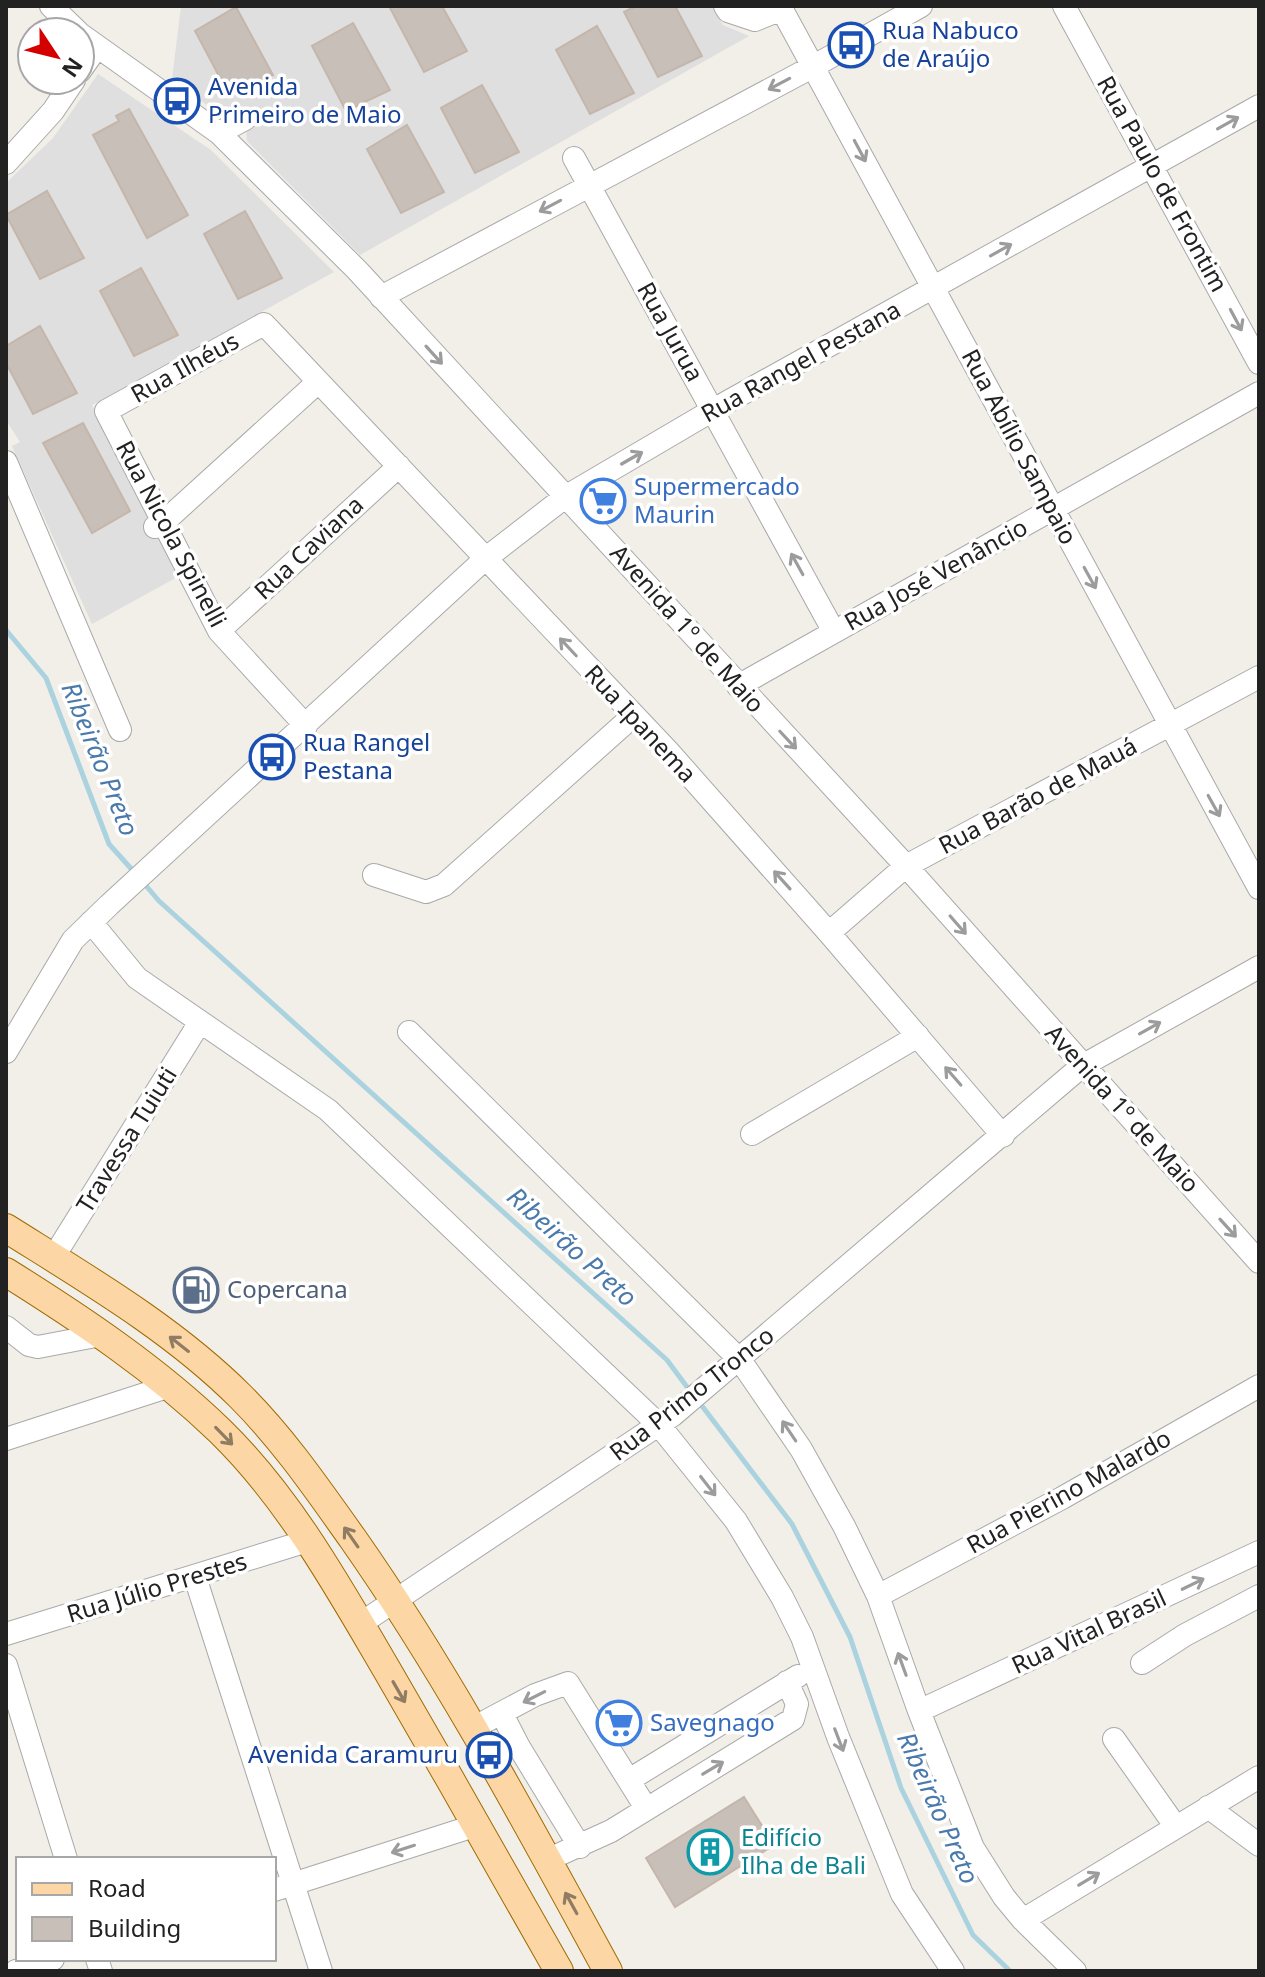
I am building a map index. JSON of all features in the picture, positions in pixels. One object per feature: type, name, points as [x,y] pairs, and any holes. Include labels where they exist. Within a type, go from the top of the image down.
[{"type":"main road","points":[[6,1228],[162,1331],[240,1396],[275,1433],[396,1600],[473,1728],[608,1971]]},
{"type":"main road","points":[[6,1272],[101,1335],[170,1386],[222,1433],[271,1489],[360,1624],[559,1971]]},
{"type":"street","points":[[725,6],[728,11],[755,20],[781,8]]},
{"type":"street","points":[[381,297],[921,6]]},
{"type":"street","name":"Rua Paulo de Frontim","points":[[1064,6],[1259,363]]},
{"type":"street","name":"Rua Abílio Sampaio","points":[[781,8],[1259,888]]},
{"type":"street","name":"Avenida 1º de Maio","points":[[96,46],[219,133],[310,221],[906,866],[1082,1066],[1257,1257]]},
{"type":"street","points":[[6,163],[48,130],[66,96]]},
{"type":"street","name":"Rua Rangel Pestana","points":[[6,1052],[73,940],[91,922],[485,559],[565,497],[713,410],[1259,106]]},
{"type":"street","points":[[219,133],[245,119]]},
{"type":"street","name":"Rua Jurua","points":[[574,158],[834,632]]},
{"type":"street","name":"Rua Ipanema","points":[[264,324],[668,751],[1003,1136]]},
{"type":"street","name":"Rua Ilhéus","points":[[106,411],[264,324]]},
{"type":"street","points":[[159,524],[318,382]]},
{"type":"street","name":"Rua José Venâncio","points":[[738,686],[1259,393]]},
{"type":"street","name":"Rua Nicola Spinelli","points":[[106,411],[159,524],[219,631],[306,726]]},
{"type":"street","points":[[11,459],[120,730]]},
{"type":"street","name":"Rua Caviana","points":[[219,631],[399,466]]},
{"type":"street","name":"Rua Barão de Mauá","points":[[829,933],[906,866],[1259,677]]},
{"type":"street","points":[[374,875],[426,892],[444,885],[633,716]]},
{"type":"street","points":[[91,922],[137,978],[328,1110],[666,1420],[736,1521],[782,1597],[802,1637],[838,1737],[902,1894],[953,1971]]},
{"type":"street","name":"Rua Primo Tronco","points":[[360,1624],[666,1420],[1082,1066],[1259,967]]},
{"type":"street","name":"Travessa Tuiuti","points":[[53,1258],[200,1022]]},
{"type":"street","points":[[409,1032],[740,1360],[801,1449],[878,1596],[973,1848],[1004,1897],[1023,1920],[1075,1971]]},
{"type":"street","points":[[752,1134],[918,1036]]},
{"type":"street","points":[[6,1327],[29,1345],[38,1347],[101,1335]]},
{"type":"street","points":[[6,1439],[170,1386]]},
{"type":"street","name":"Rua Pierino Malardo","points":[[878,1596],[1062,1498],[1259,1386]]},
{"type":"street","name":"Rua Júlio Prestes","points":[[6,1634],[307,1541]]},
{"type":"street","name":"Rua Vital Brasil","points":[[919,1711],[1259,1552]]},
{"type":"street","points":[[195,1577],[275,1857]]},
{"type":"street","points":[[1142,1663],[1185,1635],[1259,1596]]},
{"type":"street","points":[[6,1665],[65,1857]]},
{"type":"street","points":[[629,1780],[813,1668]]},
{"type":"street","points":[[547,1860],[611,1831],[793,1719],[797,1704],[787,1682]]},
{"type":"street","points":[[473,1728],[535,1695],[568,1683],[646,1808]]},
{"type":"street","points":[[502,1714],[580,1847]]},
{"type":"street","points":[[1114,1739],[1176,1827]]},
{"type":"street","points":[[1023,1920],[1259,1777]]},
{"type":"street","points":[[1208,1807],[1259,1845]]},
{"type":"street","points":[[284,1887],[477,1825]]},
{"type":"street","points":[[276,1859],[284,1887],[321,1971]]},
{"type":"street","points":[[16,1971],[47,1961]]},
{"type":"shaded area","points":[[181,6],[712,6],[723,25],[749,36],[360,255],[247,141],[245,119],[215,111],[172,79]]},
{"type":"shaded area","points":[[98,74],[211,150],[334,272],[92,405],[181,575],[92,624],[12,446],[20,442],[6,420],[6,183],[53,138],[83,96],[96,96]]},
{"type":"building","points":[[389,6],[442,6],[467,51],[424,72]]},
{"type":"building","points":[[636,6],[675,6],[702,56],[658,77],[624,12]]},
{"type":"building","points":[[236,7],[273,75],[229,95],[195,31]]},
{"type":"building","points":[[353,23],[390,90],[346,111],[312,46]]},
{"type":"building","points":[[597,26],[634,93],[590,114],[556,50]]},
{"type":"building","points":[[482,85],[519,152],[475,173],[441,108]]},
{"type":"building","points":[[129,109],[188,215],[147,238],[93,135],[119,121],[116,116]]},
{"type":"building","points":[[407,125],[444,192],[401,213],[367,149]]},
{"type":"building","points":[[47,191],[84,258],[40,279],[6,215]]},
{"type":"building","points":[[245,211],[282,278],[238,299],[204,234]]},
{"type":"building","points":[[141,268],[178,335],[134,356],[100,291]]},
{"type":"building","points":[[40,326],[77,393],[33,414],[6,363],[6,346]]},
{"type":"building","points":[[83,423],[130,511],[92,533],[43,443]]},
{"type":"building","name":"Edifício Ilha de Bali","points":[[744,1797],[774,1845],[675,1907],[646,1858]]},
{"type":"waterway","name":"Ribeirão Preto","points":[[6,630],[46,678],[109,844],[135,873]]},
{"type":"waterway","name":"Ribeirão Preto","points":[[142,881],[159,901],[667,1360],[690,1391]]},
{"type":"waterway","name":"Ribeirão Preto","points":[[699,1402],[792,1524],[850,1637],[901,1788],[973,1935],[1010,1971]]},
{"type":"place","name":"Rua Nabuco de Araújo","points":[[851,45]]},
{"type":"place","name":"Avenida Primeiro de Maio","points":[[177,101]]},
{"type":"place","name":"Supermercado Maurin","points":[[603,501]]},
{"type":"place","name":"Rua Rangel Pestana","points":[[272,757]]},
{"type":"place","name":"Copercana","points":[[196,1290]]},
{"type":"place","name":"Savegnago","points":[[619,1723]]},
{"type":"place","name":"Avenida Caramuru","points":[[489,1755]]},
{"type":"place","name":"Edifício Ilha de Bali","points":[[710,1852]]}]
